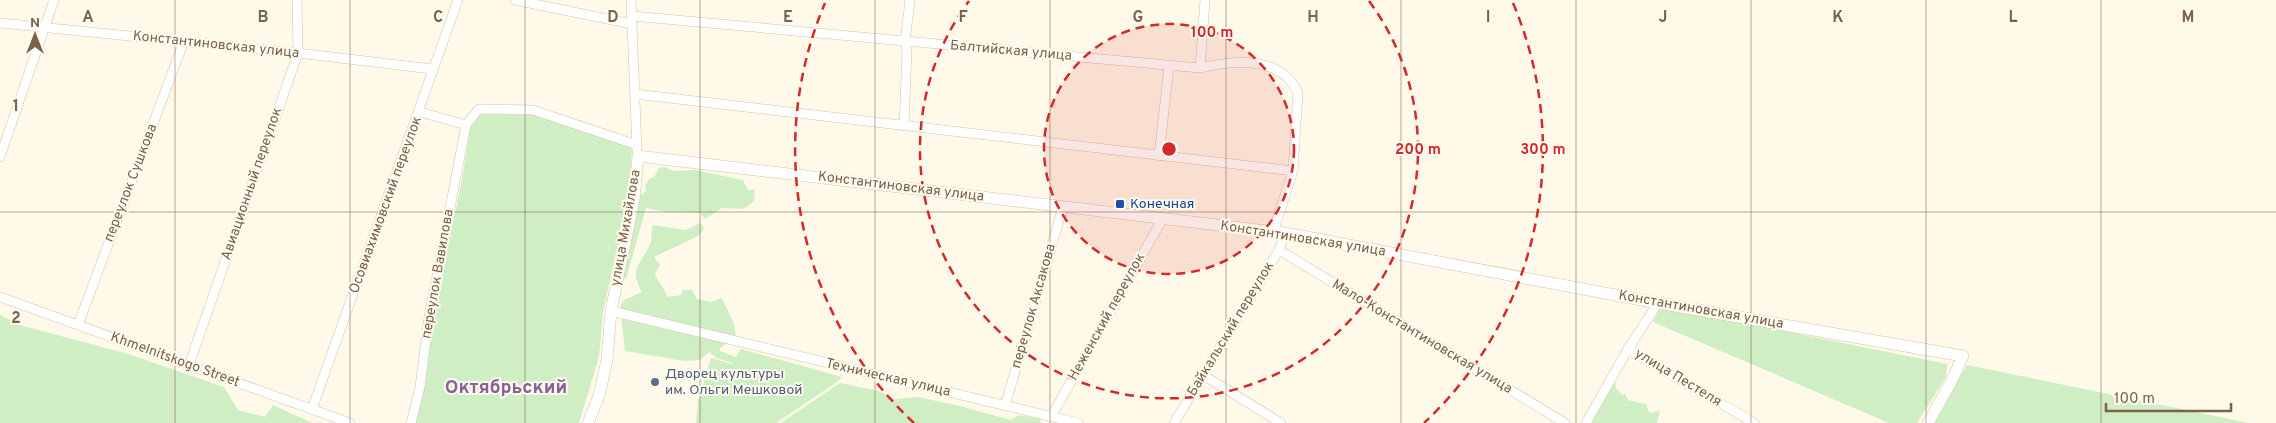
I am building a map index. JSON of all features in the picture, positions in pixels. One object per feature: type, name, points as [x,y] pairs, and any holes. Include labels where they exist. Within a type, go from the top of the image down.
[{"type":"street","points":[[0,157],[54,0]]},
{"type":"street","name":"Авиационный переулок","points":[[189,365],[298,53],[297,0]]},
{"type":"street","name":"Осовиахимовский переулок","points":[[312,409],[420,112],[432,69],[458,0]]},
{"type":"street","name":"Балтийская улица","points":[[515,0],[632,20],[905,41],[1169,66],[1200,68],[1226,62],[1251,63],[1276,68],[1293,81],[1298,92],[1293,171],[1273,232]]},
{"type":"street","name":"улица Михайлова","points":[[588,423],[599,396],[607,360],[611,311],[634,200],[637,150],[631,0]]},
{"type":"street","points":[[904,126],[907,51],[905,41],[910,0]]},
{"type":"street","points":[[1200,68],[1204,1]]},
{"type":"street","name":"Константиновская улица","points":[[0,23],[298,53],[432,69]]},
{"type":"street","name":"переулок Сушкова","points":[[78,324],[184,41]]},
{"type":"street","points":[[1159,156],[1169,66]]},
{"type":"street","points":[[635,94],[1293,171]]},
{"type":"street","name":"Константиновская улица","points":[[466,125],[479,109],[533,110],[637,150],[1063,207],[1285,233],[1658,303],[1963,356],[1928,423]]},
{"type":"street","points":[[420,112],[466,125]]},
{"type":"street","name":"переулок Вавилова","points":[[410,423],[420,387],[429,318],[466,125]]},
{"type":"street","name":"переулок Аксакова","points":[[1005,406],[1063,207]]},
{"type":"street","name":"Неженский переулок","points":[[1051,416],[1163,218]]},
{"type":"street","name":"Байкальский переулок","points":[[1174,423],[1279,250],[1285,233]]},
{"type":"street","name":"Мало-Константиновская улица","points":[[1279,250],[1565,423]]},
{"type":"street","name":"Khmelnitskogo Street","points":[[0,297],[350,423]]},
{"type":"street","points":[[1586,423],[1628,349],[1658,303]]},
{"type":"street","name":"Техническая улица","points":[[611,311],[1078,423]]},
{"type":"street","name":"улица Пестеля","points":[[1628,349],[1754,423]]},
{"type":"street","points":[[1202,375],[1280,423]]},
{"type":"green space","points":[[480,114],[533,115],[632,147],[629,195],[603,312],[599,357],[579,423],[415,423],[425,384],[432,322],[462,180],[471,126]]},
{"type":"green space","points":[[665,167],[673,171],[695,170],[743,180],[748,190],[755,190],[754,201],[744,209],[722,208],[705,219],[700,213],[667,212],[646,208],[626,279],[623,278],[638,198],[646,191],[645,186],[649,179],[654,177],[659,168]]},
{"type":"green space","points":[[700,223],[704,228],[700,235],[654,257],[660,265],[655,274],[667,297],[681,295],[683,290],[692,290],[697,299],[711,302],[722,298],[734,324],[736,337],[720,348],[720,351],[736,357],[741,349],[842,377],[776,423],[696,423],[698,402],[711,358],[733,363],[717,358],[709,352],[700,360],[685,361],[625,351],[620,307],[624,300],[642,292],[636,276],[636,270],[648,249],[653,225],[686,230]]},
{"type":"green space","points":[[1661,306],[1947,364],[1946,377],[1917,423],[1889,423],[1653,322]]},
{"type":"green space","points":[[0,315],[20,325],[128,354],[224,387],[238,410],[265,417],[273,405],[312,423],[0,423]]},
{"type":"green space","points":[[1967,365],[2249,423],[1933,423]]},
{"type":"green space","points":[[1615,381],[1616,388],[1622,395],[1625,394],[1628,400],[1646,404],[1649,413],[1660,411],[1657,423],[1590,423]]},
{"type":"green space","points":[[840,383],[878,391],[896,399],[918,397],[1011,420],[1019,415],[1040,419],[1041,423],[781,423]]},
{"type":"place","name":"Конечная","points":[[1120,204]]},
{"type":"place","name":"Дворец культуры им. Ольги Мешковой","points":[[655,382]]},
{"type":"district","name":"Октябрьский","points":[[506,388]]}]
